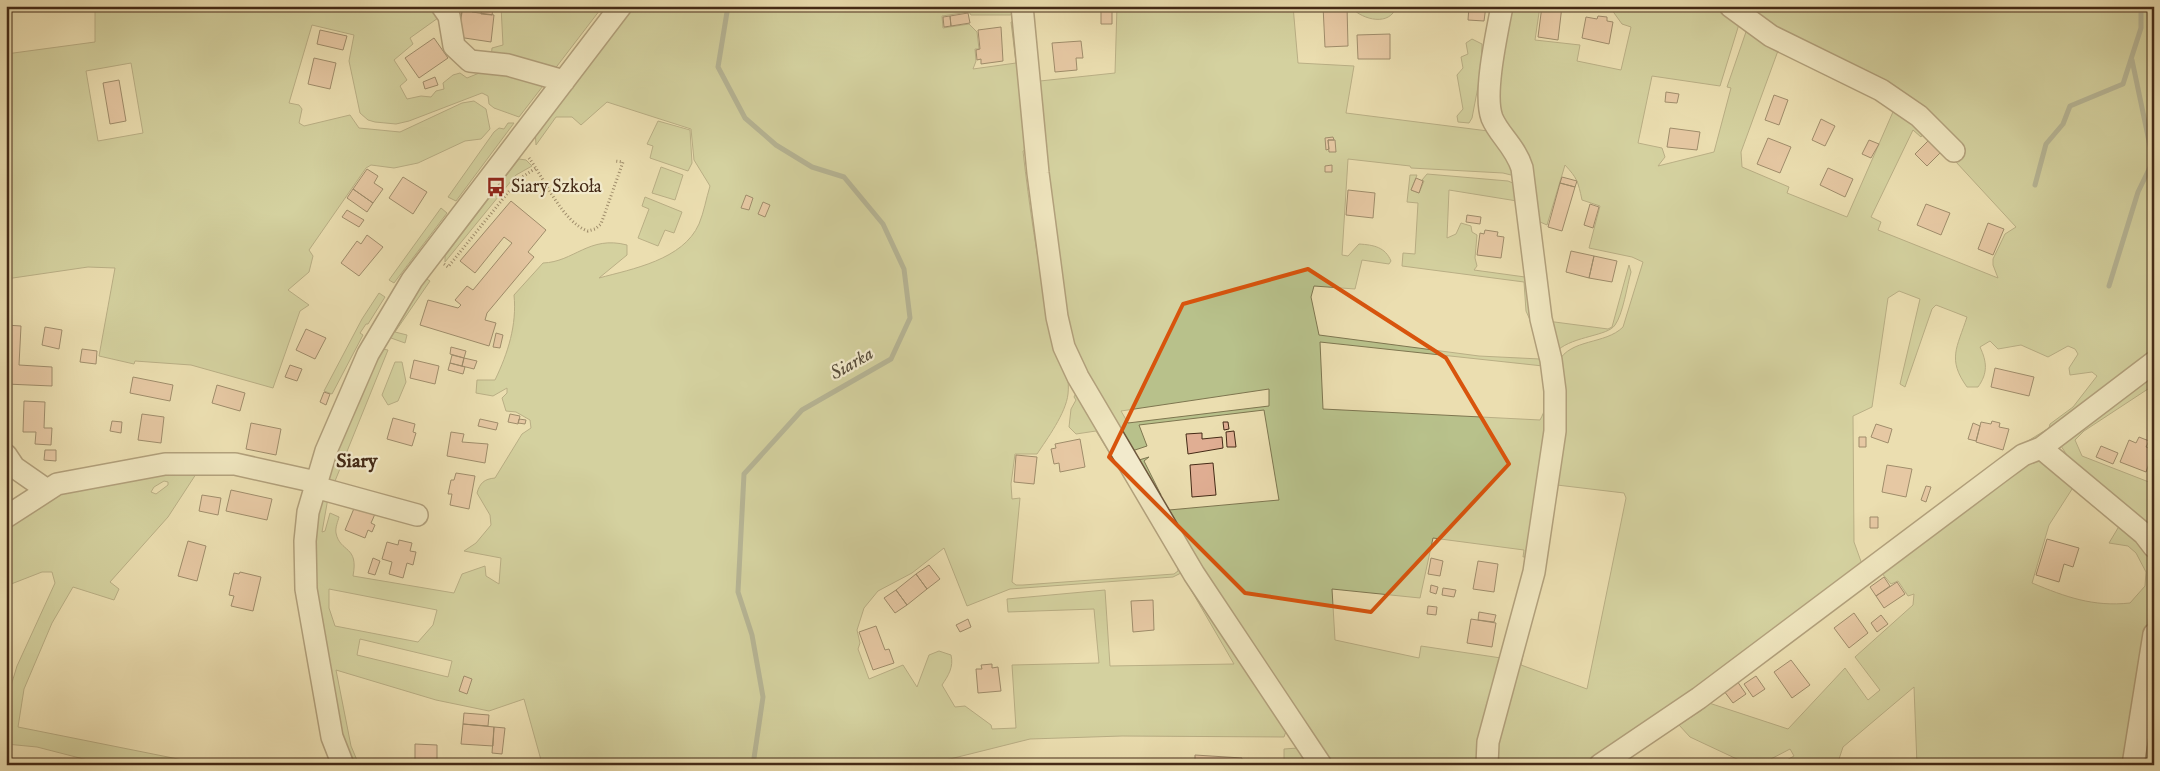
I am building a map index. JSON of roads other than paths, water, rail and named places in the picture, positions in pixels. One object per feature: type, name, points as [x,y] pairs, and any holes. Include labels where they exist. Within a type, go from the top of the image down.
[{"type":"street","points":[[442,6],[449,16],[454,46],[470,62],[508,65],[564,81]]},
{"type":"street","points":[[343,765],[332,737],[306,589],[305,541],[308,512],[326,451],[368,354],[412,280],[621,6]]},
{"type":"street","points":[[1022,6],[1038,173],[1056,317],[1064,347],[1087,394],[1189,566],[1321,765]]},
{"type":"street","points":[[1487,765],[1488,742],[1534,572],[1555,430],[1555,391],[1551,360],[1541,320],[1522,168],[1517,153],[1493,119],[1489,103],[1502,6]]},
{"type":"street","points":[[1730,6],[1771,36],[1881,90],[1919,116],[1954,151]]},
{"type":"street","points":[[1600,765],[1699,698],[2022,455],[2041,448],[2154,362]]},
{"type":"street","points":[[2041,448],[2144,534],[2154,547]]},
{"type":"street","points":[[6,455],[14,467],[47,490]]},
{"type":"street","points":[[6,517],[57,484],[165,464],[235,464],[417,515]]},
{"type":"street","points":[[2133,765],[2154,634]]},
{"type":"waterway","name":"Siarka","points":[[728,6],[718,67],[745,118],[776,145],[812,167],[844,177],[883,224],[904,269],[910,318],[891,359],[802,410],[744,474],[738,592],[752,635],[763,697],[753,765]]},
{"type":"waterway","points":[[2035,185],[2046,144],[2063,124],[2070,106],[2123,84],[2141,28],[2141,6]]},
{"type":"waterway","points":[[2132,60],[2150,146],[2154,149]]},
{"type":"waterway","points":[[2109,286],[2138,192],[2154,159]]},
{"type":"place","name":"Siary Szkoła","points":[[496,187]]},
{"type":"district","name":"Siary","points":[[357,461]]}]
